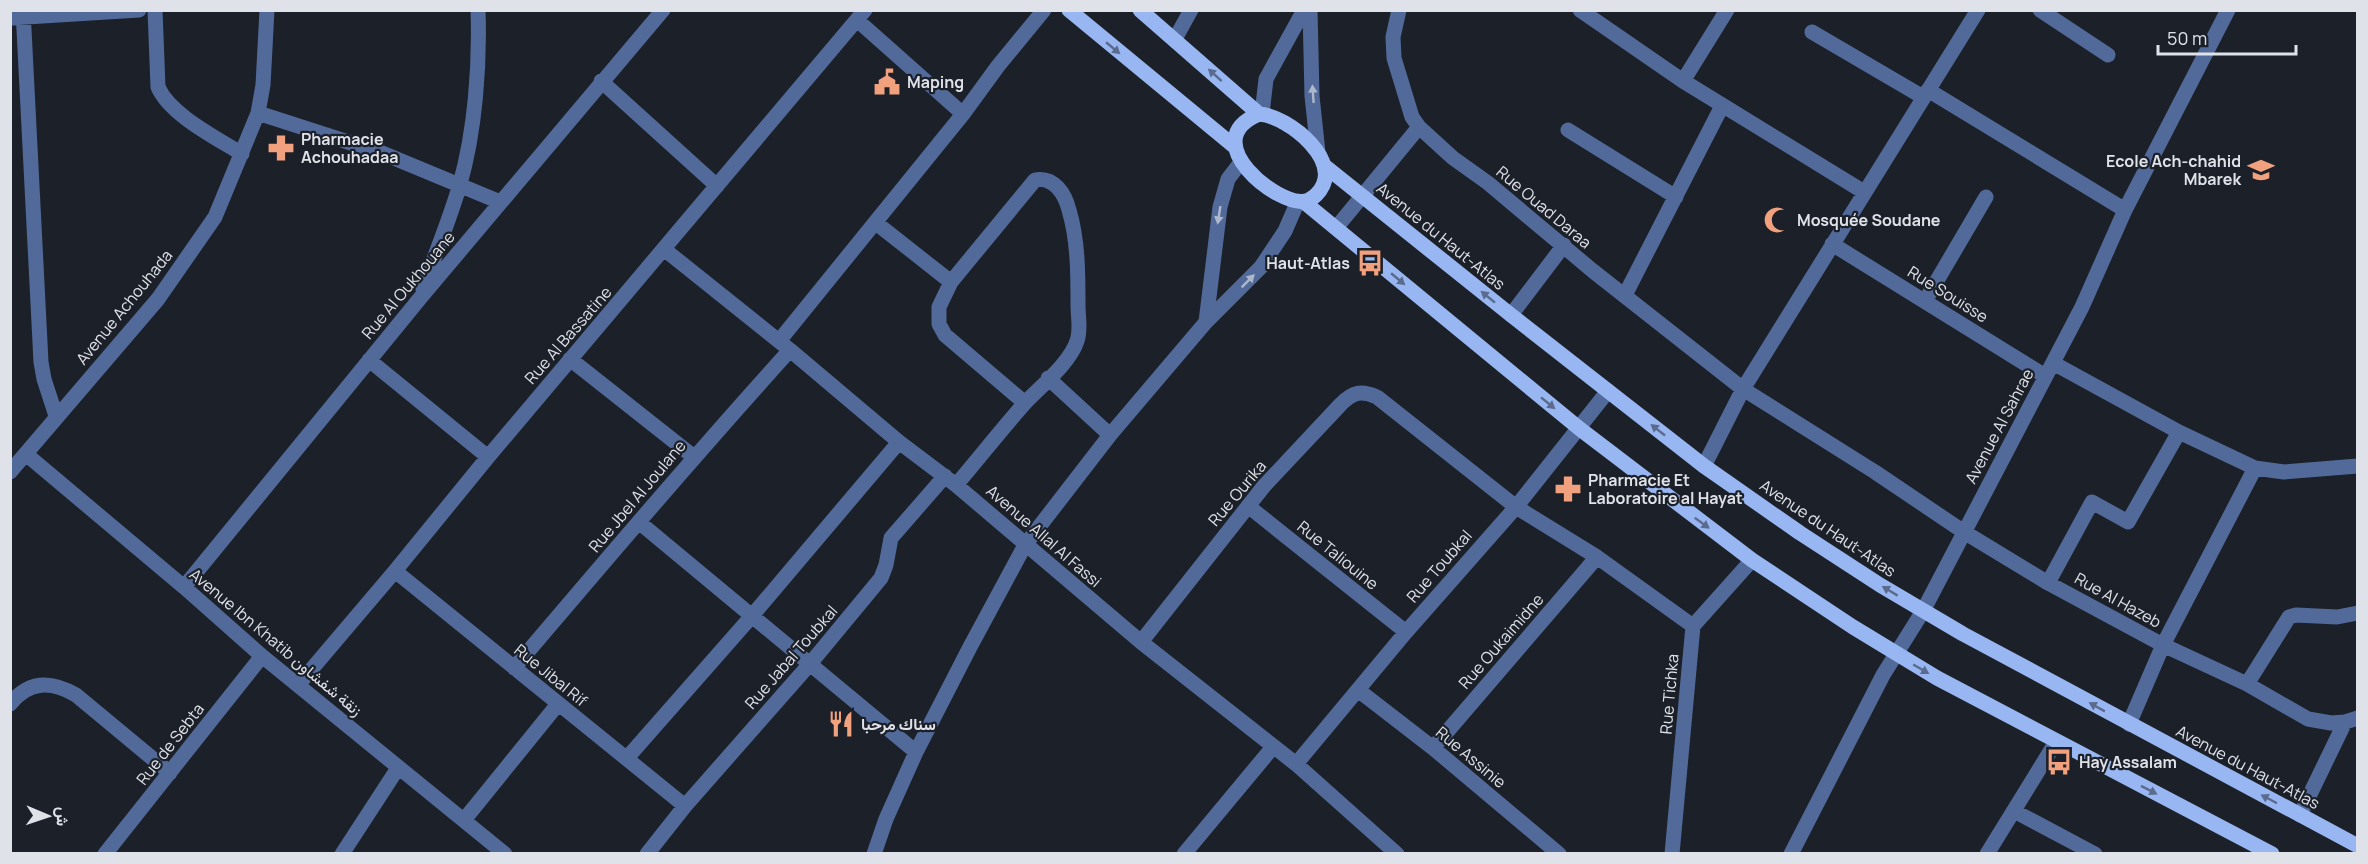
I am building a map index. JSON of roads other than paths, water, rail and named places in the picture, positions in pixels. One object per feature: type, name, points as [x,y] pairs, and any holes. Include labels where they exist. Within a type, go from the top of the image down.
[{"type":"main road","points":[[1068,10],[1234,147],[1241,162],[1265,185],[1301,201],[1580,429],[1752,560],[1897,655],[2056,742],[2271,854]]},
{"type":"main road","points":[[1140,10],[1260,114],[1287,124],[1318,152],[1326,167],[1325,184],[1316,196],[1301,201]]},
{"type":"main road","points":[[1234,147],[1237,133],[1246,120],[1260,114]]},
{"type":"main road","name":"Avenue du Haut-Atlas","points":[[1326,167],[1510,315],[1704,466],[1800,533],[1923,611],[2128,724],[2358,846]]},
{"type":"street","points":[[56,416],[44,380],[42,362],[19,15],[138,10]]},
{"type":"street","points":[[155,10],[158,87],[162,95],[178,112],[242,154]]},
{"type":"street","name":"Avenue Achouhada","points":[[10,472],[27,455],[56,416],[158,299],[215,217],[258,113],[264,75],[267,10]]},
{"type":"street","points":[[421,297],[466,159],[479,39],[478,10]]},
{"type":"street","name":"Rue Al Oukhouane","points":[[184,587],[421,297],[663,10]]},
{"type":"street","name":"Rue Jbel Al Joulane","points":[[514,668],[694,457],[784,345],[876,223],[1044,10]]},
{"type":"street","points":[[1175,39],[1191,10]]},
{"type":"street","points":[[1260,114],[1266,79],[1304,10]]},
{"type":"street","points":[[1310,10],[1312,96],[1318,152]]},
{"type":"street","name":"Rue Ouad Daraa","points":[[1399,10],[1393,38],[1394,58],[1409,108],[1419,127],[1453,158],[1488,183],[1593,271],[1743,389],[1875,472]]},
{"type":"street","points":[[1580,10],[1722,106],[1864,192]]},
{"type":"street","points":[[1683,81],[1727,10]]},
{"type":"street","points":[[1704,466],[1743,389],[1978,10]]},
{"type":"street","points":[[2040,10],[2108,55]]},
{"type":"street","name":"Avenue Al Sahrae","points":[[1791,854],[1883,675],[1923,611],[2082,307],[2125,210],[2228,10]]},
{"type":"street","points":[[861,15],[963,114]]},
{"type":"street","name":"Rue Al Bassatine","points":[[299,684],[861,15]]},
{"type":"street","points":[[1812,32],[1926,93],[2125,210]]},
{"type":"street","points":[[601,81],[717,186]]},
{"type":"street","points":[[1625,296],[1722,106]]},
{"type":"street","points":[[258,113],[382,153],[500,202]]},
{"type":"street","points":[[1336,228],[1419,127]]},
{"type":"street","points":[[1568,130],[1676,197]]},
{"type":"street","points":[[1206,322],[1220,207],[1228,179],[1241,162]]},
{"type":"street","name":"Rue Jabal Toubkal","points":[[647,854],[685,806],[809,665],[881,578],[886,566],[891,538],[951,480],[1073,351],[1078,340],[1079,327],[1074,227],[1067,202],[1058,187],[1048,180],[1035,180],[951,282]]},
{"type":"street","points":[[1924,301],[1986,197]]},
{"type":"street","points":[[874,854],[886,819],[916,752],[1025,545],[1110,435],[1206,322],[1261,267],[1285,231],[1301,201]]},
{"type":"street","points":[[876,223],[951,282],[939,307],[941,330],[957,348],[1025,403]]},
{"type":"street","name":"Rue Souisse","points":[[1832,243],[1924,301],[2049,369],[2255,468],[2284,472],[2358,466]]},
{"type":"street","points":[[1510,315],[1564,245]]},
{"type":"street","name":"Avenue Allal Al Fassi","points":[[665,250],[784,345],[899,442],[951,480],[1141,642],[1296,764],[1397,854]]},
{"type":"street","points":[[570,359],[694,457]]},
{"type":"street","points":[[369,360],[488,457]]},
{"type":"street","points":[[1048,378],[1110,435]]},
{"type":"street","name":"Rue Toubkal","points":[[1296,764],[1406,632],[1516,507],[1608,391]]},
{"type":"street","name":"Rue Ourika","points":[[1141,642],[1248,506],[1349,396],[1360,392],[1377,397],[1516,507]]},
{"type":"street","points":[[2048,583],[2092,502],[2128,522],[2179,432]]},
{"type":"street","points":[[627,758],[751,617],[899,442]]},
{"type":"street","name":"Avenue Ibn Khatib زنقة شفشاون","points":[[27,455],[262,656],[505,854]]},
{"type":"street","points":[[2128,724],[2163,645],[2255,468]]},
{"type":"street","name":"Rue Al Hazeb","points":[[1875,472],[1964,532],[2048,583],[2163,645],[2247,684],[2308,719],[2317,722],[2351,720]]},
{"type":"street","name":"Rue Taliouine","points":[[1248,506],[1406,632]]},
{"type":"street","points":[[1516,507],[1597,557],[1693,626],[1752,560]]},
{"type":"street","points":[[640,523],[916,752]]},
{"type":"street","name":"Rue Oukaimidne","points":[[1433,748],[1597,557]]},
{"type":"street","name":"Rue Jibal Rif","points":[[395,571],[685,806]]},
{"type":"street","points":[[2247,684],[2289,617],[2296,615],[2337,617],[2358,613]]},
{"type":"street","name":"Rue Tichka","points":[[1672,854],[1693,626]]},
{"type":"street","name":"Rue de Sebta","points":[[105,854],[262,656]]},
{"type":"street","points":[[10,704],[19,693],[34,686],[53,685],[64,688],[76,695],[170,773]]},
{"type":"street","name":"Rue Assinie","points":[[1358,690],[1433,748],[1559,854]]},
{"type":"street","points":[[464,820],[558,704]]},
{"type":"street","points":[[2300,815],[2351,720]]},
{"type":"street","points":[[1987,854],[2056,742]]},
{"type":"street","points":[[1184,854],[1273,747]]},
{"type":"street","points":[[342,854],[398,768]]},
{"type":"street","points":[[2014,811],[2095,854]]},
{"type":"place","name":"Maping","points":[[887,82]]},
{"type":"place","name":"Pharmacie Achouhadaa","points":[[281,148]]},
{"type":"place","name":"Ecole Ach-chahid Mbarek","points":[[2261,170]]},
{"type":"place","name":"Mosquée Soudane","points":[[1777,220]]},
{"type":"place","name":"Haut-Atlas","points":[[1370,263]]},
{"type":"place","name":"Pharmacie Et Laboratoire al Hayat","points":[[1568,489]]},
{"type":"place","name":"سناك مرحبا","points":[[841,724]]},
{"type":"place","name":"Hay Assalam","points":[[2059,762]]}]
